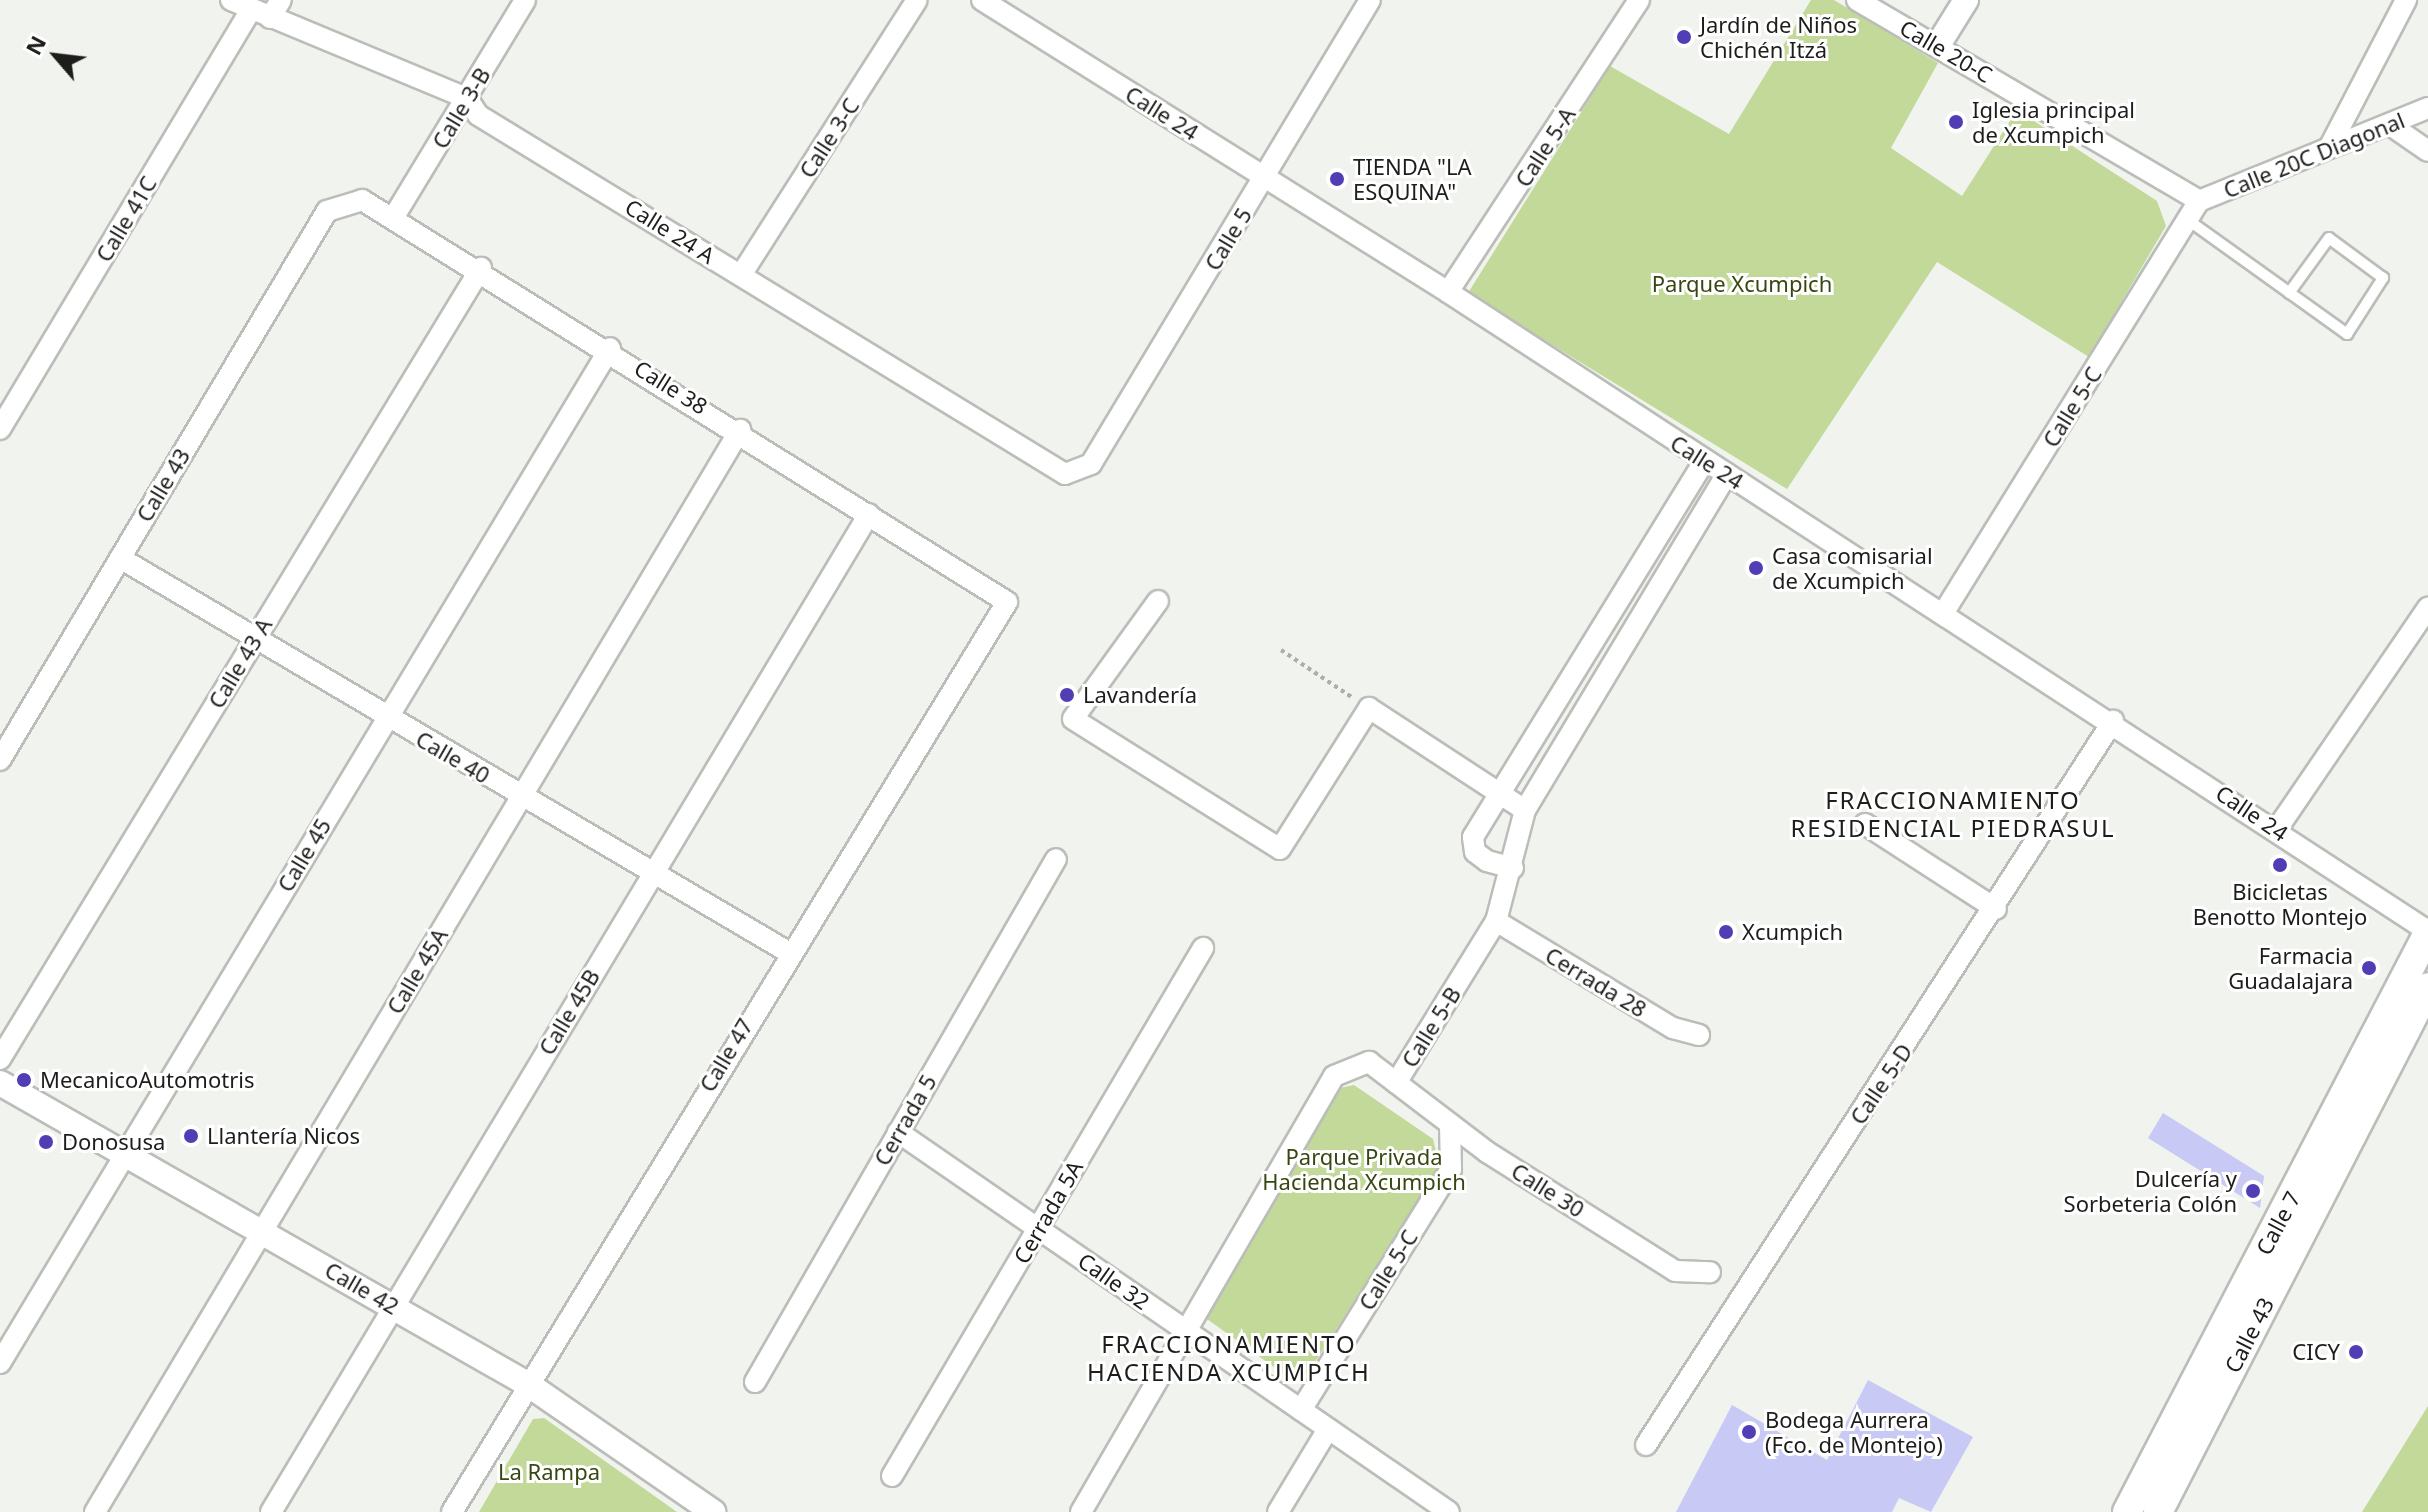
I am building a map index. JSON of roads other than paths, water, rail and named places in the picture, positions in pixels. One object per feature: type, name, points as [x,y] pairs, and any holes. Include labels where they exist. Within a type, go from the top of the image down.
[{"type":"main road","name":"Calle 7","points":[[2127,1512],[2428,932]]},
{"type":"main road","name":"Calle 43","points":[[2158,1512],[2428,987]]},
{"type":"street","name":"Calle 24 A","points":[[231,0],[467,98],[478,115],[1065,474],[1079,473]]},
{"type":"street","name":"Calle 41C","points":[[0,429],[261,14],[281,0]]},
{"type":"street","name":"Calle 3-B","points":[[395,215],[525,0]]},
{"type":"street","name":"Calle 3-C","points":[[741,275],[917,0]]},
{"type":"street","name":"Calle 24","points":[[982,0],[1448,292],[1704,461],[2113,721],[2428,932]]},
{"type":"street","name":"Calle 5","points":[[1079,473],[1265,177],[1370,0]]},
{"type":"street","name":"Calle 5-A","points":[[1448,292],[1639,0]]},
{"type":"street","name":"Calle 20-C","points":[[1857,0],[2199,201]]},
{"type":"street","points":[[1938,45],[1966,0]]},
{"type":"street","points":[[2329,148],[2406,0]]},
{"type":"street","name":"Calle 20C Diagonal","points":[[2199,201],[2428,108]]},
{"type":"street","points":[[2389,124],[2428,151]]},
{"type":"street","name":"Calle 38","points":[[327,211],[362,200],[395,215],[740,430],[1007,602]]},
{"type":"street","name":"Calle 5-C","points":[[1944,612],[2199,201]]},
{"type":"street","name":"Calle 43","points":[[0,760],[327,211]]},
{"type":"street","name":"Calle 43 A","points":[[0,1059],[481,268]]},
{"type":"street","name":"Calle 45","points":[[0,1363],[610,348]]},
{"type":"street","name":"Calle 45A","points":[[95,1512],[740,430]]},
{"type":"street","points":[[1513,868],[1475,852],[1473,837],[1704,461]]},
{"type":"street","name":"Calle 5-B","points":[[1186,1331],[1334,1076],[1369,1062],[1396,1083],[1496,921],[1513,868],[1525,810],[1727,474]]},
{"type":"street","name":"Calle 45B","points":[[271,1512],[392,1305],[869,514]]},
{"type":"street","name":"Calle 40","points":[[120,558],[386,719],[788,952]]},
{"type":"street","points":[[1158,601],[1073,719],[1280,849],[1369,708],[1525,810]]},
{"type":"street","name":"Calle 47","points":[[452,1512],[788,952],[1007,602]]},
{"type":"street","points":[[2277,829],[2428,608]]},
{"type":"street","name":"Calle 5-D","points":[[1646,1445],[1996,909],[2113,721]]},
{"type":"street","points":[[1865,824],[1996,909]]},
{"type":"street","name":"Cerrada 5","points":[[755,1382],[1056,859]]},
{"type":"street","name":"Cerrada 28","points":[[1496,921],[1673,1028],[1699,1035]]},
{"type":"street","name":"Cerrada 5A","points":[[892,1476],[1203,948]]},
{"type":"street","name":"Calle 42","points":[[0,1083],[529,1385],[713,1512]]},
{"type":"street","name":"Calle 30","points":[[1396,1083],[1450,1124],[1675,1271],[1710,1272]]},
{"type":"street","name":"Calle 5-C","points":[[1301,1410],[1451,1169],[1450,1124]]},
{"type":"street","name":"Calle 32","points":[[898,1132],[1449,1512]]},
{"type":"street","points":[[1081,1512],[1186,1331]]},
{"type":"street","points":[[1278,1512],[1328,1429]]},
{"type":"lane","points":[[2188,220],[2289,293],[2347,334],[2383,278],[2329,238],[2289,293]]},
{"type":"place","name":"Jardín de Niños Chichén Itzá","points":[[1684,37]]},
{"type":"place","name":"Iglesia principal de Xcumpich","points":[[1956,122]]},
{"type":"place","name":"TIENDA \"LA ESQUINA\"","points":[[1337,179]]},
{"type":"place","name":"Casa comisarial de Xcumpich","points":[[1756,568]]},
{"type":"place","name":"Lavandería","points":[[1067,695]]},
{"type":"place","name":"Bicicletas Benotto Montejo","points":[[2280,865]]},
{"type":"place","name":"Xcumpich","points":[[1726,932]]},
{"type":"place","name":"Farmacia Guadalajara","points":[[2369,968]]},
{"type":"place","name":"MecanicoAutomotris","points":[[24,1080]]},
{"type":"place","name":"Llantería Nicos","points":[[191,1136]]},
{"type":"place","name":"Donosusa","points":[[46,1142]]},
{"type":"place","name":"Dulcería y Sorbeteria Colón","points":[[2253,1191]]},
{"type":"place","name":"CICY","points":[[2356,1352]]},
{"type":"place","name":"Bodega Aurrera (Fco. de Montejo)","points":[[1749,1432]]},
{"type":"district","name":"FRACCIONAMIENTO RESIDENCIAL PIEDRASUL","points":[[1953,814]]},
{"type":"district","name":"FRACCIONAMIENTO HACIENDA XCUMPICH","points":[[1229,1358]]},
{"type":"park label","name":"Parque Xcumpich","points":[[1742,284]]},
{"type":"park label","name":"Parque Privada Hacienda Xcumpich","points":[[1364,1168]]},
{"type":"park label","name":"La Rampa","points":[[549,1472]]}]
